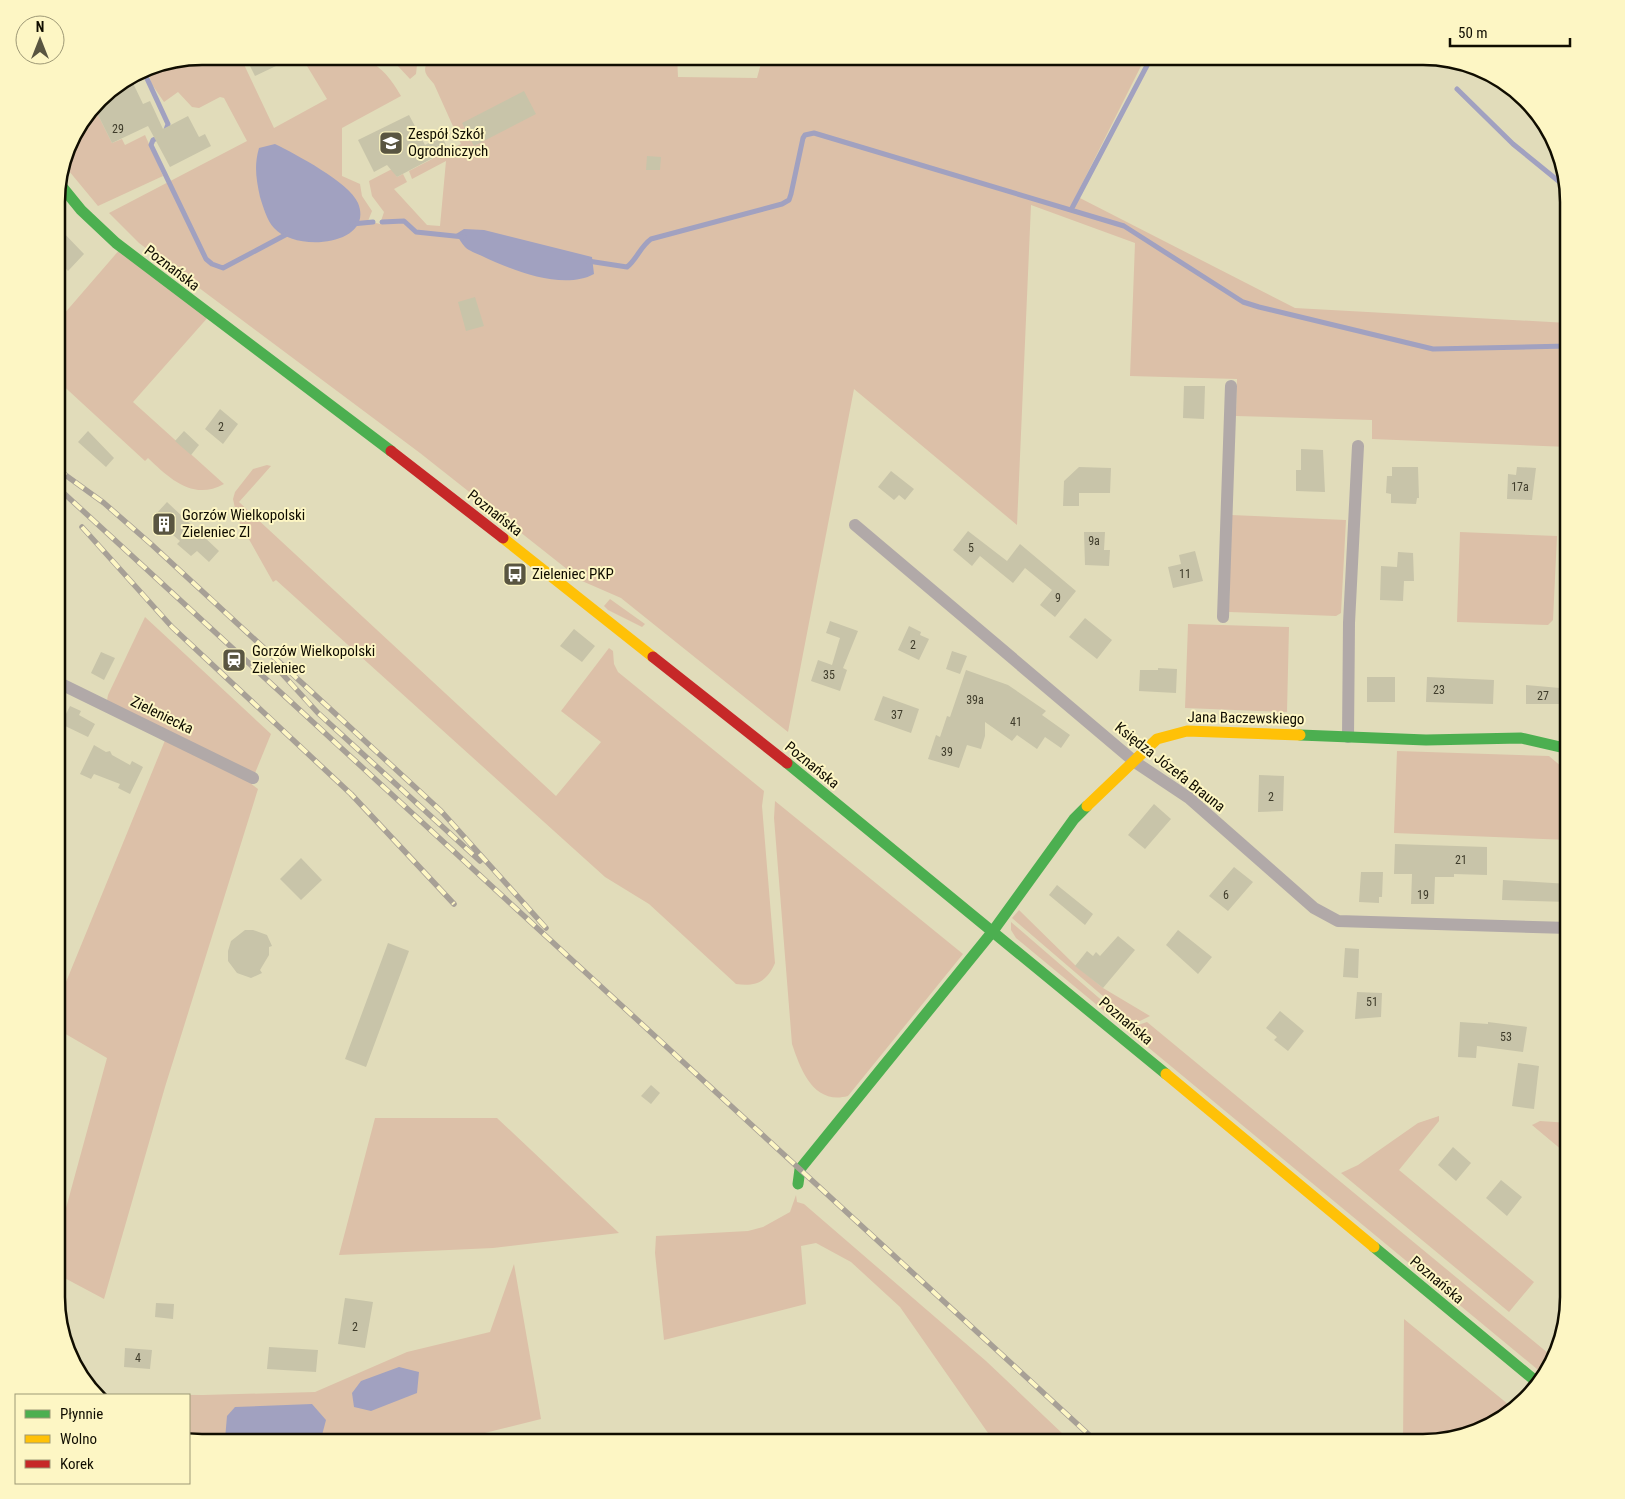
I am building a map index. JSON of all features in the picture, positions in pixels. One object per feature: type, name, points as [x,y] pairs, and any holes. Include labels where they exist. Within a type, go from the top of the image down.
[{"type":"main road","name":"Poznańska","points":[[65,191],[81,210],[116,243],[482,521],[781,758],[993,931],[1533,1379]]},
{"type":"main road","name":"Jana Baczewskiego","points":[[798,1184],[800,1170],[993,931],[1074,819],[1157,739],[1187,731],[1426,740],[1521,738],[1560,747]]},
{"type":"street","points":[[1223,617],[1231,386]]},
{"type":"street","points":[[1348,737],[1349,623],[1358,446]]},
{"type":"street","name":"Księdza Józefa Brauna","points":[[854,525],[1135,762],[1189,798],[1314,908],[1338,921],[1560,928]]},
{"type":"street","name":"Zieleniecka","points":[[65,686],[254,778]]},
{"type":"shaded area","points":[[193,65],[244,65],[274,128],[327,99],[306,65],[375,65],[382,70],[401,96],[342,128],[342,176],[360,184],[362,196],[372,211],[368,221],[380,224],[384,212],[372,196],[369,181],[392,169],[397,177],[403,174],[407,182],[394,189],[427,225],[440,226],[446,161],[412,179],[409,171],[461,144],[434,84],[425,72],[426,65],[677,65],[678,77],[757,78],[761,65],[1142,65],[1076,196],[1295,308],[1560,323],[1560,447],[1372,439],[1372,420],[1236,416],[1237,379],[1130,376],[1135,243],[1031,205],[1017,525],[854,389],[788,732],[621,598],[582,581],[420,453],[139,243],[109,213],[247,141],[224,98],[220,97],[199,108],[192,107],[178,92],[164,102],[151,83],[150,75],[175,68]]},
{"type":"shaded area","points":[[397,65],[417,65],[416,74],[410,79]]},
{"type":"shaded area","points":[[97,114],[112,143],[122,139],[125,145],[145,135],[163,176],[98,206],[69,171],[79,141]]},
{"type":"shaded area","points":[[121,248],[210,315],[133,402],[224,484],[213,489],[202,490],[192,489],[174,480],[148,458],[145,461],[65,387],[65,313]]},
{"type":"shaded area","points":[[267,465],[271,466],[239,502],[556,796],[601,742],[561,711],[609,648],[613,651],[614,664],[618,672],[764,791],[762,806],[775,963],[764,979],[755,984],[736,984],[649,904],[605,877],[276,580],[273,582],[237,518],[233,499],[235,492],[253,469]]},
{"type":"shaded area","points":[[1231,515],[1346,520],[1341,613],[1336,616],[1229,612]]},
{"type":"shaded area","points":[[1460,532],[1557,536],[1553,620],[1548,625],[1457,622]]},
{"type":"shaded area","points":[[610,599],[645,624],[642,627],[608,610],[604,606]]},
{"type":"shaded area","points":[[145,617],[271,734],[253,778],[106,706],[108,695]]},
{"type":"shaded area","points":[[1188,624],[1289,627],[1287,712],[1185,708]]},
{"type":"shaded area","points":[[166,738],[237,773],[258,789],[165,1087],[104,1299],[65,1278],[65,1212],[107,1058],[65,1034],[65,984]]},
{"type":"shaded area","points":[[1397,751],[1549,756],[1560,765],[1560,840],[1394,833]]},
{"type":"shaded area","points":[[775,801],[963,954],[848,1096],[836,1097],[818,1091],[805,1075],[792,1044],[774,818]]},
{"type":"shaded area","points":[[1019,910],[1075,965],[1103,988],[1150,1016],[1140,1021],[1132,1021],[1012,918]]},
{"type":"shaded area","points":[[1011,922],[1128,1023],[1135,1026],[1147,1022],[1548,1353],[1539,1371],[1016,938],[1011,930]]},
{"type":"shaded area","points":[[1439,1116],[1439,1121],[1399,1170],[1534,1282],[1509,1312],[1341,1173],[1358,1165],[1418,1123]]},
{"type":"shaded area","points":[[375,1118],[497,1118],[619,1233],[493,1248],[339,1255]]},
{"type":"shaded area","points":[[1540,1121],[1560,1122],[1560,1148],[1532,1125]]},
{"type":"shaded area","points":[[796,1195],[797,1202],[804,1204],[986,1361],[1063,1434],[989,1434],[900,1307],[851,1262],[816,1243],[801,1246],[806,1304],[664,1340],[655,1253],[656,1236],[748,1231],[763,1227],[790,1212]]},
{"type":"shaded area","points":[[514,1264],[541,1419],[480,1434],[190,1433],[190,1395],[315,1392],[407,1352],[490,1332]]},
{"type":"shaded area","points":[[1404,1319],[1508,1404],[1492,1416],[1467,1427],[1441,1433],[1403,1434]]},
{"type":"water","points":[[275,144],[321,169],[353,195],[358,203],[360,217],[355,228],[345,236],[331,241],[315,242],[299,241],[285,236],[274,228],[267,217],[260,197],[256,166],[259,148]]},
{"type":"water","points":[[464,229],[484,230],[592,257],[594,274],[581,279],[553,279],[537,277],[507,267],[473,252],[462,244],[456,234]]},
{"type":"water","points":[[399,1367],[419,1372],[417,1393],[371,1411],[354,1407],[352,1393],[361,1381]]},
{"type":"water","points":[[312,1404],[326,1420],[322,1434],[225,1434],[227,1416],[235,1407]]},
{"type":"building","points":[[250,65],[278,65],[255,76]]},
{"type":"building","points":[[133,83],[143,104],[150,101],[163,129],[188,116],[199,137],[205,134],[211,146],[170,167],[148,126],[112,143],[97,114],[105,105]]},
{"type":"building","points":[[524,91],[536,114],[474,146],[462,123]]},
{"type":"building","name":"Zespół Szkół Ogrodniczych","points":[[409,115],[425,145],[442,136],[448,150],[397,177],[387,165],[374,172],[358,140]]},
{"type":"building","points":[[647,156],[661,157],[660,170],[646,170]]},
{"type":"building","points":[[65,234],[84,254],[68,271],[65,268]]},
{"type":"building","points":[[475,297],[484,326],[466,331],[458,302]]},
{"type":"building","points":[[1184,386],[1205,386],[1204,419],[1183,418]]},
{"type":"building","points":[[220,409],[238,424],[223,444],[205,429]]},
{"type":"building","points":[[88,431],[114,458],[106,467],[78,442]]},
{"type":"building","points":[[184,431],[199,445],[191,455],[175,441]]},
{"type":"building","points":[[1301,449],[1323,450],[1325,492],[1296,491],[1296,470],[1301,470]]},
{"type":"building","points":[[1079,467],[1111,468],[1110,493],[1079,493],[1079,506],[1063,506],[1064,481]]},
{"type":"building","points":[[1392,467],[1418,467],[1419,498],[1417,498],[1416,504],[1391,503],[1391,494],[1386,493],[1387,476],[1392,476]]},
{"type":"building","points":[[1517,467],[1536,468],[1532,500],[1507,499],[1508,474],[1516,475]]},
{"type":"building","points":[[891,471],[914,489],[905,500],[899,495],[894,500],[878,487]]},
{"type":"building","points":[[167,502],[219,551],[209,562],[197,551],[191,556],[177,544],[180,541],[160,524],[163,521],[156,514]]},
{"type":"building","points":[[968,531],[1007,561],[1020,544],[1076,591],[1055,617],[1040,605],[1052,590],[1025,568],[1013,583],[980,556],[972,566],[953,550]]},
{"type":"building","points":[[1084,532],[1105,532],[1104,550],[1110,550],[1109,566],[1085,565]]},
{"type":"building","points":[[1195,551],[1203,581],[1173,588],[1168,567],[1181,564],[1179,555]]},
{"type":"building","points":[[1398,552],[1413,553],[1414,581],[1404,581],[1403,601],[1380,600],[1381,566],[1397,567]]},
{"type":"building","points":[[1085,618],[1112,640],[1097,659],[1069,637]]},
{"type":"building","points":[[830,621],[858,631],[843,668],[847,670],[840,691],[811,681],[818,660],[832,665],[840,638],[826,633]]},
{"type":"building","points":[[909,626],[921,632],[920,635],[929,639],[919,660],[898,650]]},
{"type":"building","points":[[574,629],[595,646],[582,662],[560,646]]},
{"type":"building","points":[[952,651],[967,656],[960,674],[946,669]]},
{"type":"building","points":[[101,652],[115,658],[104,680],[91,673]]},
{"type":"building","points":[[1158,668],[1177,669],[1176,693],[1139,691],[1140,670],[1158,670]]},
{"type":"building","points":[[966,670],[1008,685],[1046,711],[1042,715],[1070,735],[1061,748],[1045,737],[1037,749],[1017,735],[1012,741],[985,722],[985,736],[981,749],[967,745],[959,768],[928,759],[936,735],[940,737],[947,716],[950,717]]},
{"type":"building","points":[[1367,677],[1395,677],[1395,702],[1367,702]]},
{"type":"building","points":[[1427,677],[1494,680],[1493,704],[1426,702]]},
{"type":"building","points":[[1526,685],[1560,688],[1559,704],[1526,704]]},
{"type":"building","points":[[883,696],[919,709],[911,733],[874,720]]},
{"type":"building","points":[[70,706],[81,711],[79,715],[95,724],[88,737],[65,726],[65,716]]},
{"type":"building","points":[[94,745],[106,752],[110,751],[112,755],[130,765],[132,761],[143,767],[130,794],[118,788],[120,784],[94,774],[91,779],[80,774]]},
{"type":"building","points":[[1259,775],[1284,776],[1283,811],[1258,812]]},
{"type":"building","points":[[1154,804],[1171,819],[1145,849],[1128,835]]},
{"type":"building","points":[[1395,844],[1487,847],[1487,875],[1454,874],[1454,877],[1435,877],[1434,904],[1411,904],[1412,874],[1394,874]]},
{"type":"building","points":[[301,858],[322,880],[301,900],[280,879]]},
{"type":"building","points":[[1234,867],[1253,882],[1228,911],[1209,896]]},
{"type":"building","points":[[1361,872],[1383,872],[1382,897],[1379,897],[1379,903],[1359,902]]},
{"type":"building","points":[[1503,880],[1560,883],[1560,902],[1502,900]]},
{"type":"building","points":[[1057,885],[1093,914],[1085,925],[1049,895]]},
{"type":"building","points":[[245,930],[253,930],[267,935],[272,946],[269,947],[269,955],[260,970],[262,973],[251,978],[237,973],[228,961],[231,941]]},
{"type":"building","points":[[1178,930],[1212,957],[1198,974],[1166,945]]},
{"type":"building","points":[[1118,936],[1135,950],[1103,988],[1075,966],[1087,951],[1093,956],[1096,952],[1100,956]]},
{"type":"building","points":[[388,943],[409,951],[366,1067],[345,1059]]},
{"type":"building","points":[[1345,948],[1359,949],[1358,978],[1343,977]]},
{"type":"building","points":[[1357,992],[1382,993],[1381,1017],[1355,1019]]},
{"type":"building","points":[[1280,1011],[1304,1031],[1288,1051],[1274,1040],[1277,1037],[1266,1028]]},
{"type":"building","points":[[1460,1022],[1488,1024],[1488,1022],[1527,1027],[1523,1052],[1477,1046],[1476,1058],[1458,1057]]},
{"type":"building","points":[[1518,1063],[1539,1066],[1534,1109],[1512,1106]]},
{"type":"building","points":[[651,1085],[660,1093],[651,1104],[641,1096]]},
{"type":"building","points":[[1453,1147],[1471,1163],[1456,1181],[1438,1165]]},
{"type":"building","points":[[1501,1180],[1522,1197],[1507,1216],[1486,1198]]},
{"type":"building","points":[[345,1298],[373,1302],[365,1348],[338,1344]]},
{"type":"building","points":[[156,1303],[174,1304],[173,1319],[155,1317]]},
{"type":"building","points":[[269,1347],[318,1350],[316,1372],[267,1369]]},
{"type":"building","points":[[125,1348],[152,1350],[150,1369],[124,1367]]},
{"type":"waterway","points":[[1071,210],[1147,65]]},
{"type":"waterway","points":[[146,77],[168,124],[164,135],[153,140],[151,145],[206,259],[212,264],[223,268],[289,233]]},
{"type":"waterway","points":[[1457,89],[1513,144],[1558,181]]},
{"type":"waterway","points":[[588,261],[627,267],[651,239],[782,204],[789,200],[791,194],[803,138],[805,135],[814,133],[1124,226],[1243,302],[1259,307],[1433,349],[1560,346]]},
{"type":"waterway","points":[[382,222],[404,221],[416,232],[464,237]]},
{"type":"waterway","points":[[352,224],[373,222]]},
{"type":"railway","points":[[65,475],[104,503],[151,544],[441,811],[546,928]]},
{"type":"railway","points":[[65,494],[1088,1434]]},
{"type":"railway","points":[[82,527],[172,627],[351,794],[454,904]]},
{"type":"railway","points":[[274,665],[318,713],[480,861]]},
{"type":"traffic: fast","points":[[65,191],[81,210],[116,243],[391,451]]},
{"type":"traffic: fast","points":[[1300,735],[1426,740],[1521,738],[1560,747]]},
{"type":"traffic: fast","points":[[787,763],[1166,1074]]},
{"type":"traffic: fast","points":[[798,1184],[800,1169],[993,931],[1074,819],[1087,806]]},
{"type":"traffic: fast","points":[[1374,1247],[1533,1379]]},
{"type":"traffic: slow","points":[[503,538],[653,657]]},
{"type":"traffic: slow","points":[[1087,806],[1157,739],[1187,731],[1300,735]]},
{"type":"traffic: slow","points":[[1166,1074],[1374,1247]]},
{"type":"traffic: jam","points":[[391,451],[503,538]]},
{"type":"traffic: jam","points":[[653,657],[787,763]]},
{"type":"place","name":"Zespół Szkół Ogrodniczych","points":[[391,143]]},
{"type":"place","name":"Gorzów Wielkopolski Zieleniec Zl","points":[[164,524]]},
{"type":"place","name":"Zieleniec PKP","points":[[515,574]]},
{"type":"place","name":"Gorzów Wielkopolski Zieleniec","points":[[234,660]]}]
